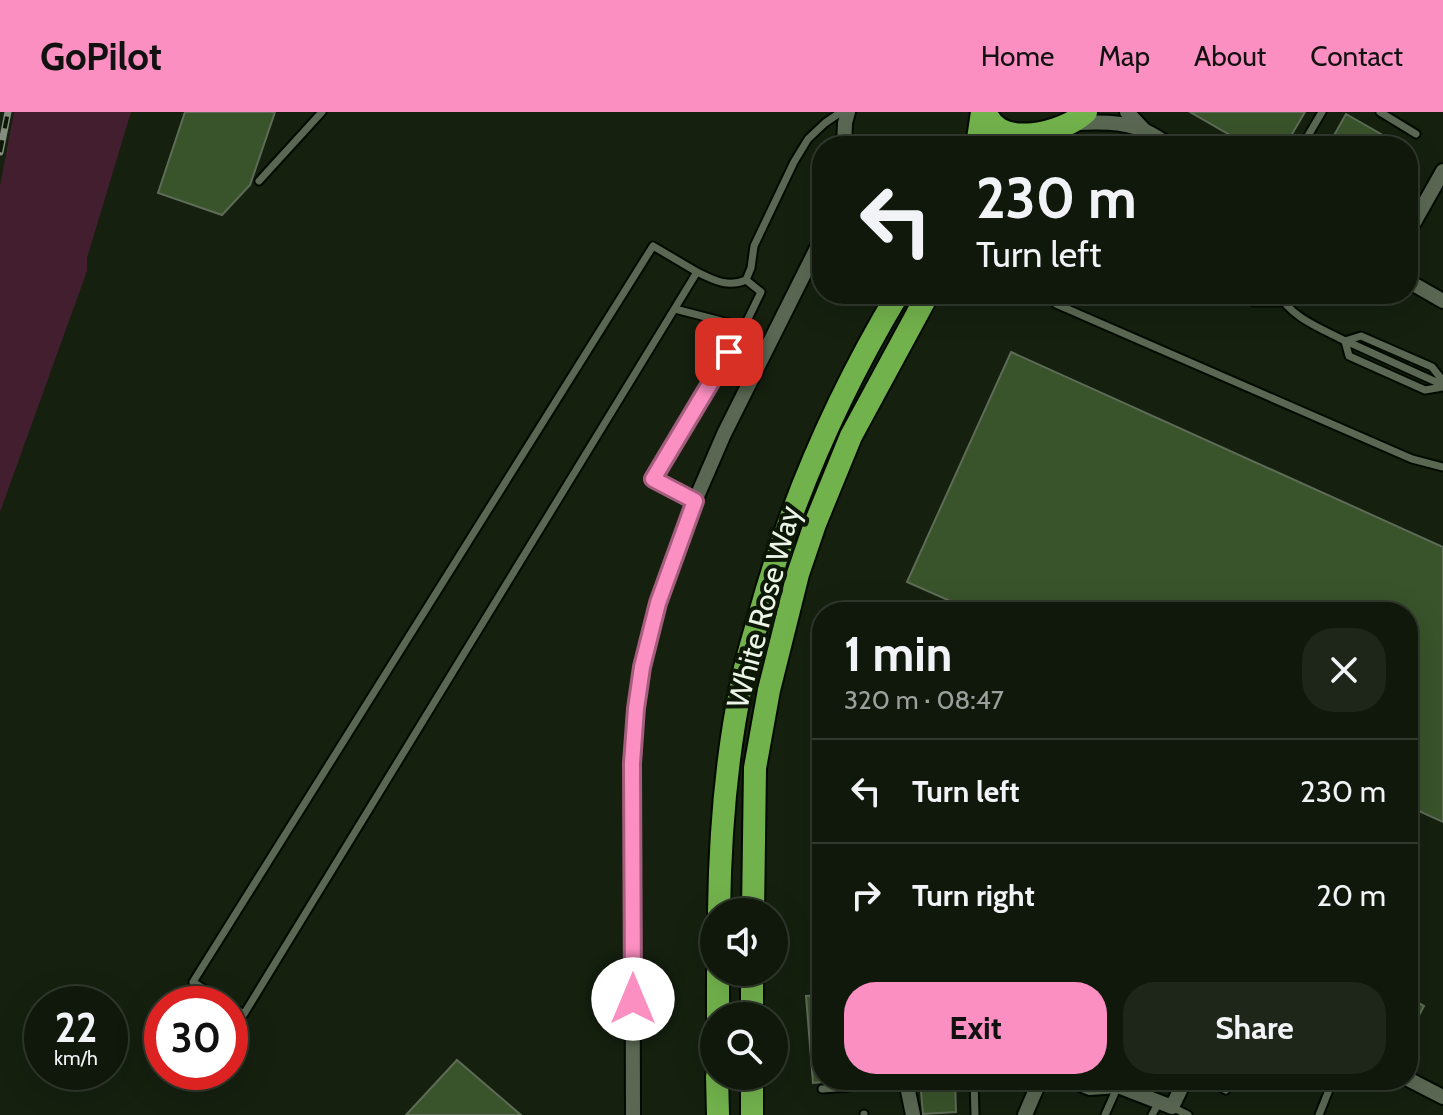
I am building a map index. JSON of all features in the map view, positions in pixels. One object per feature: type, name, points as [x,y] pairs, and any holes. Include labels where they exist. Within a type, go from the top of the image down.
[{"type":"highway","points":[[984,112],[995,126],[1011,133],[1049,131]]},
{"type":"highway","points":[[979,136],[984,112]]},
{"type":"highway","points":[[1042,136],[1079,117]]},
{"type":"highway","name":"White Rose Way","points":[[720,898],[727,776],[742,681],[770,575],[804,478],[826,428],[893,304]]},
{"type":"highway","name":"White Rose Way","points":[[753,898],[755,768],[769,690],[798,574],[851,436],[923,304]]},
{"type":"highway","points":[[717,1090],[718,1115]]},
{"type":"highway","points":[[752,1090],[752,1115]]},
{"type":"street","points":[[844,136],[848,112]]},
{"type":"street","points":[[1127,112],[1144,130]]},
{"type":"street","points":[[1079,117],[1126,125],[1154,136]]},
{"type":"street","points":[[1418,215],[1443,171]]},
{"type":"street","points":[[633,1115],[632,763],[642,667],[658,603],[695,501],[724,434],[812,258]]},
{"type":"street","points":[[1418,287],[1443,301]]},
{"type":"street","points":[[1418,1084],[1443,1097]]},
{"type":"street","points":[[908,1090],[913,1115]]},
{"type":"street","points":[[1025,1115],[1036,1090]]},
{"type":"street","points":[[1126,1090],[1164,1110],[1178,1090]]},
{"type":"lane","points":[[259,181],[322,112]]},
{"type":"lane","points":[[199,986],[193,982],[653,246],[717,282],[735,285],[746,280],[754,246],[794,162],[808,139],[841,112]]},
{"type":"lane","points":[[1308,136],[1322,112]]},
{"type":"lane","points":[[1380,112],[1416,134]]},
{"type":"lane","points":[[248,1007],[697,272]]},
{"type":"lane","points":[[695,501],[653,479],[744,327],[761,292],[746,280]]},
{"type":"lane","points":[[1056,304],[1412,459],[1443,467]]},
{"type":"lane","points":[[1288,304],[1304,319],[1345,341],[1443,384]]},
{"type":"lane","points":[[675,309],[744,327]]},
{"type":"lane","points":[[974,1090],[975,1115]]},
{"type":"lane","points":[[1105,1115],[1116,1090]]},
{"type":"lane","points":[[1319,1115],[1329,1090]]},
{"type":"lane","points":[[1164,1110],[1188,1115]]},
{"type":"shaded area","points":[[14,112],[131,112],[87,258],[87,271],[0,512],[0,186]]},
{"type":"building","points":[[185,112],[275,112],[250,185],[222,215],[158,193]]},
{"type":"building","points":[[1190,112],[1305,112],[1291,136],[1232,136]]},
{"type":"building","points":[[1346,114],[1384,136],[1334,136]]},
{"type":"building","points":[[1011,352],[1443,547],[1443,822],[1418,811],[1418,602],[952,602],[907,582]]},
{"type":"building","points":[[806,996],[812,996],[812,1071]]},
{"type":"building","points":[[1418,1003],[1424,1006],[1418,1017]]},
{"type":"building","points":[[457,1060],[521,1115],[406,1115]]},
{"type":"building","points":[[921,1090],[955,1090],[956,1112],[923,1114]]},
{"type":"railway","points":[[0,152],[8,112]]},
{"type":"route","points":[[633,999],[632,763],[636,709],[642,667],[658,603],[695,501],[653,479],[729,352]]}]
